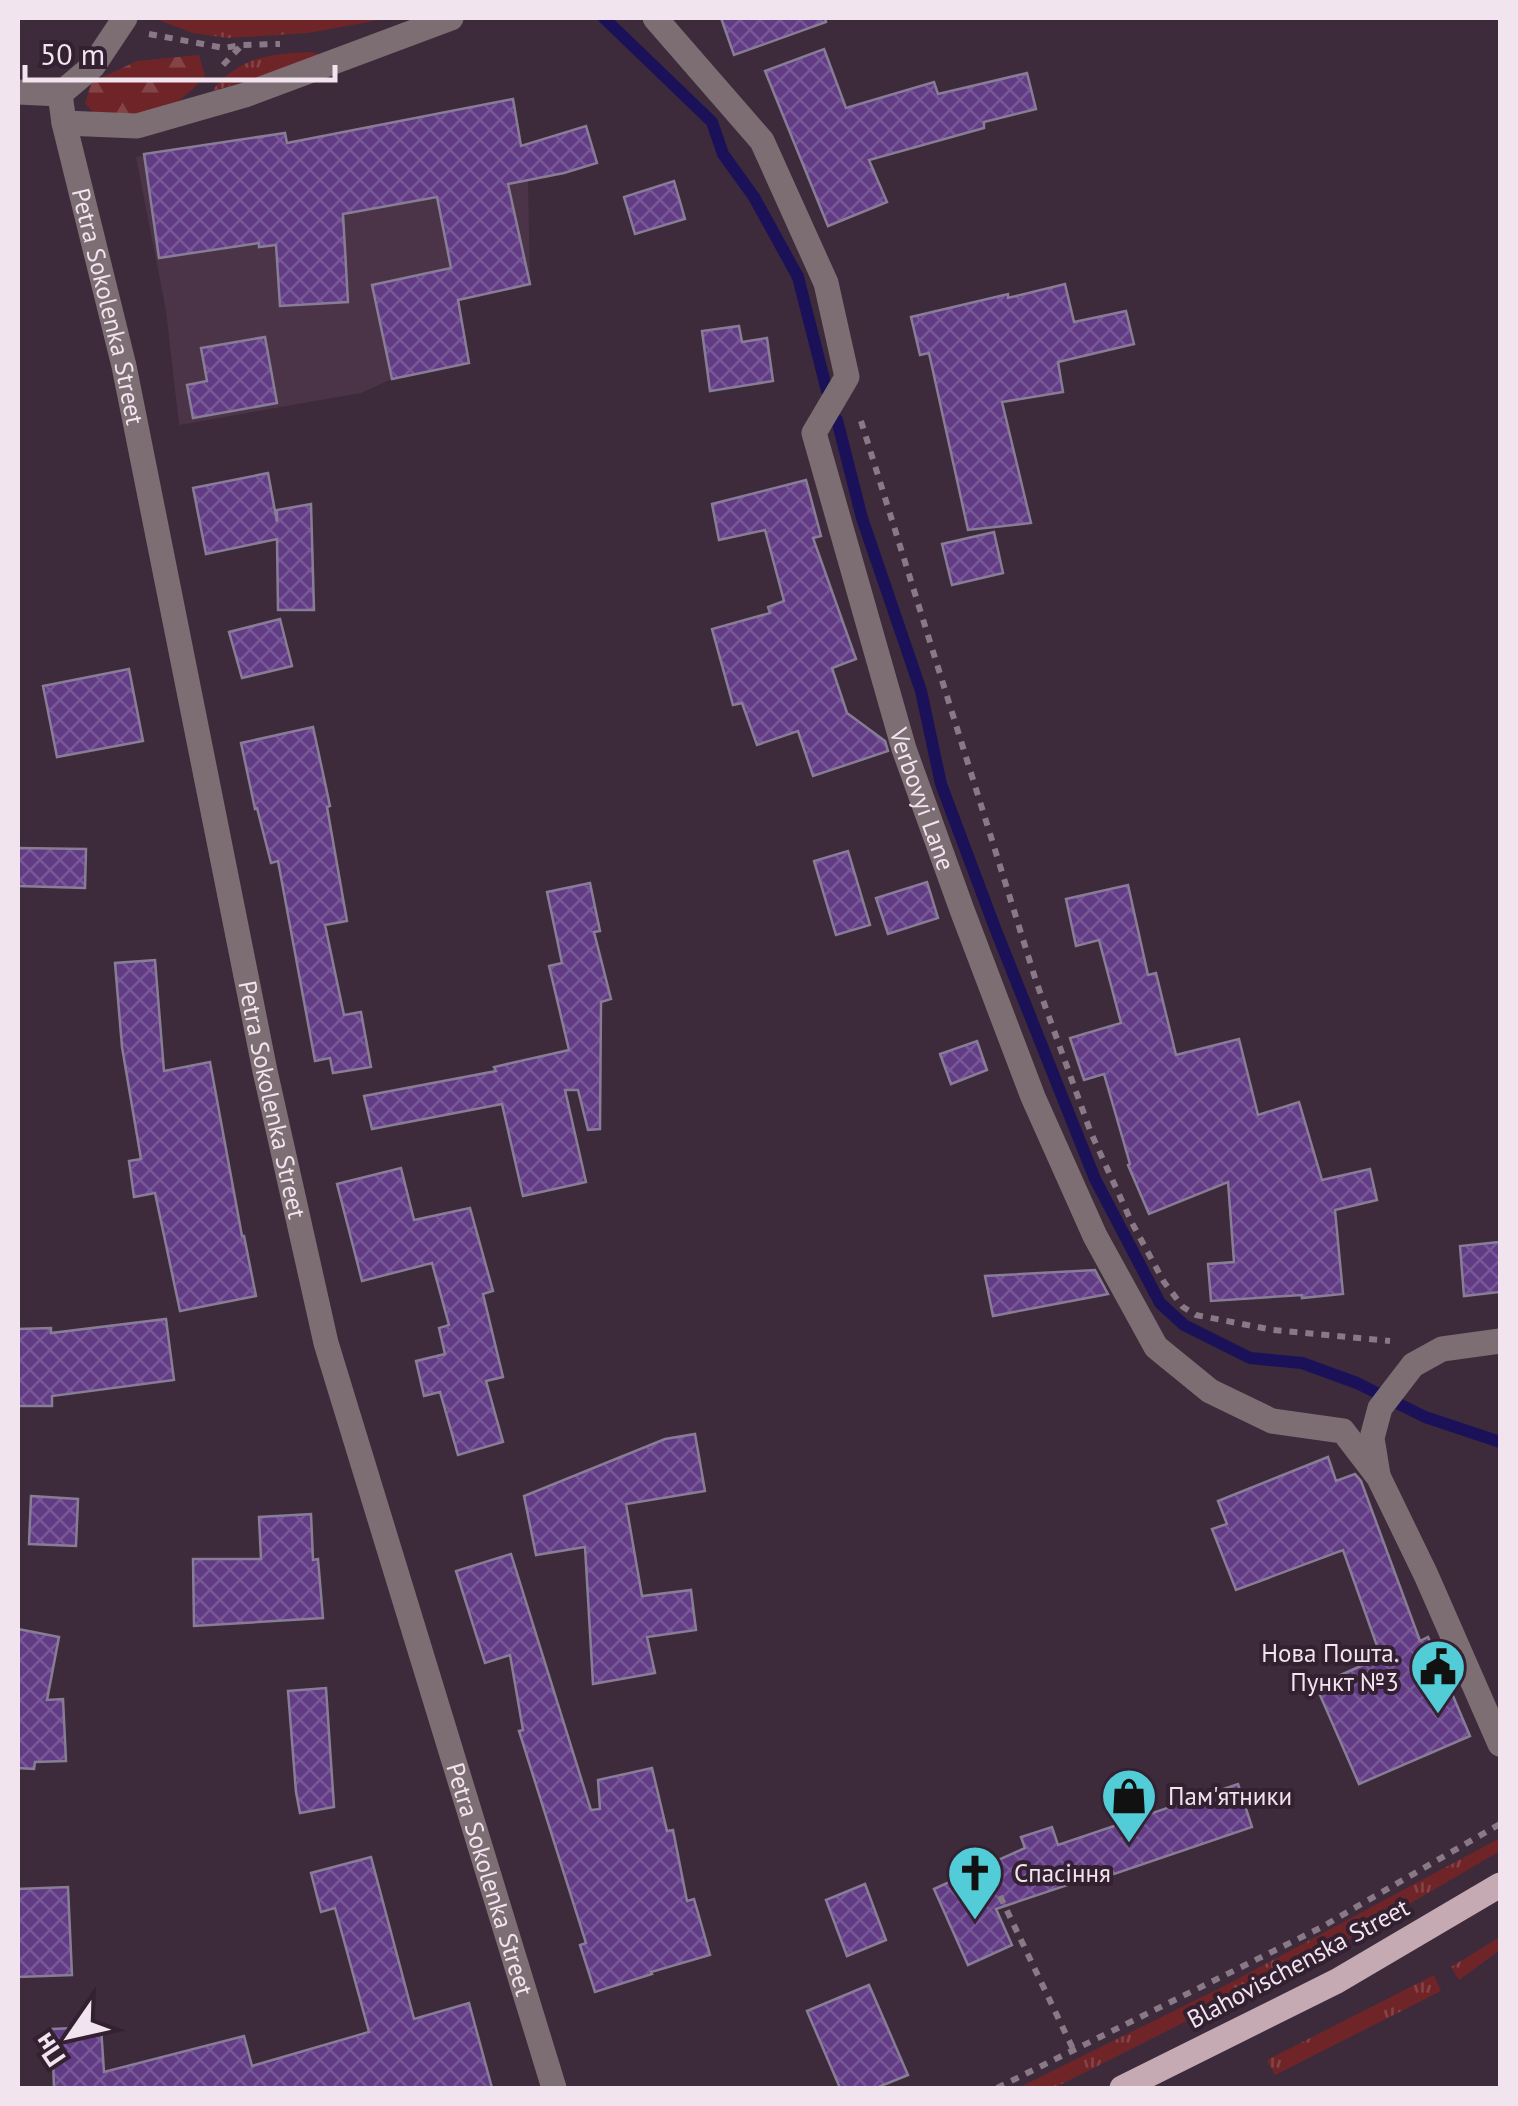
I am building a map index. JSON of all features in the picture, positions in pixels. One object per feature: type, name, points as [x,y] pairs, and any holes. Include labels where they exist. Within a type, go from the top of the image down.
[{"type":"main road","name":"Blahovischenska Street","points":[[1122,2088],[1337,1981],[1500,1885]]},
{"type":"street","points":[[64,124],[137,126],[245,95],[451,18]]},
{"type":"street","points":[[655,18],[762,141],[826,283],[848,376]]},
{"type":"street","points":[[18,92],[60,94],[92,66],[122,23]]},
{"type":"street","name":"Petra Sokolenka Street","points":[[60,94],[124,366],[265,1071],[326,1342],[554,2088]]},
{"type":"street","name":"Verbovyi Lane","points":[[848,376],[814,433],[898,730],[1033,1097],[1095,1236],[1156,1347],[1210,1391],[1272,1421],[1343,1432],[1379,1478],[1426,1574],[1500,1744]]},
{"type":"street","name":"Verbovyi Lane","points":[[1379,1478],[1372,1438],[1387,1398],[1414,1365],[1442,1349],[1500,1340]]},
{"type":"path","points":[[122,23],[224,48],[291,44]]},
{"type":"path","points":[[848,376],[1036,980],[1092,1133],[1132,1223],[1164,1282],[1182,1306],[1196,1315],[1274,1330],[1409,1342],[1442,1349]]},
{"type":"path","points":[[997,2088],[1320,1928],[1500,1824]]},
{"type":"path","points":[[1000,1896],[1074,2051]]},
{"type":"shaded area","points":[[513,99],[528,180],[530,284],[459,300],[469,363],[392,379],[361,393],[179,425],[166,311],[136,157],[285,133],[287,143]]},
{"type":"green space","points":[[159,18],[390,18],[308,33],[228,38],[193,33]]},
{"type":"green space","points":[[312,52],[326,57],[212,91],[234,70],[257,59]]},
{"type":"green space","points":[[199,55],[205,76],[169,107],[145,114],[97,117],[85,103],[92,82],[137,61]]},
{"type":"green space","points":[[1500,1838],[1500,1851],[1351,1938],[1054,2088],[1018,2088],[1228,1984]]},
{"type":"green space","points":[[1500,1937],[1500,1950],[1459,1980],[1451,1967]]},
{"type":"green space","points":[[1434,1975],[1441,1991],[1275,2075],[1267,2060]]},
{"type":"building","points":[[721,18],[825,18],[826,22],[734,55]]},
{"type":"building","points":[[824,49],[846,108],[934,82],[938,94],[1027,73],[1036,109],[869,160],[887,202],[828,226],[765,71]]},
{"type":"building","points":[[513,99],[521,146],[586,126],[597,163],[508,184],[530,284],[458,300],[469,363],[392,379],[372,285],[451,268],[437,197],[343,214],[348,302],[280,306],[276,245],[259,247],[259,243],[159,258],[144,154],[285,133],[287,143]]},
{"type":"building","points":[[674,181],[685,219],[635,234],[624,197]]},
{"type":"building","points":[[1065,284],[1074,322],[1126,311],[1134,344],[1058,362],[1063,392],[1002,402],[1031,523],[968,530],[929,353],[920,355],[911,317]]},
{"type":"building","points":[[739,326],[742,342],[767,338],[773,381],[710,391],[702,331]]},
{"type":"building","points":[[265,337],[277,403],[193,418],[187,385],[207,381],[201,348]]},
{"type":"building","points":[[268,473],[277,522],[277,510],[311,504],[314,610],[278,610],[277,539],[206,554],[193,488]]},
{"type":"building","points":[[806,480],[821,536],[813,538],[856,659],[832,668],[847,713],[885,741],[888,751],[813,776],[798,731],[757,745],[742,703],[733,705],[712,629],[770,613],[768,607],[784,601],[765,530],[719,540],[712,504]]},
{"type":"building","points":[[994,532],[1003,573],[952,585],[942,544]]},
{"type":"building","points":[[280,619],[292,666],[242,678],[229,632]]},
{"type":"building","points":[[129,669],[143,741],[57,757],[43,686]]},
{"type":"building","points":[[313,727],[330,806],[327,807],[347,921],[325,925],[344,1015],[361,1012],[371,1067],[333,1073],[330,1058],[315,1061],[278,861],[271,863],[241,743]]},
{"type":"building","points":[[18,848],[86,849],[85,888],[18,886]]},
{"type":"building","points":[[848,851],[870,925],[836,935],[814,861]]},
{"type":"building","points":[[927,882],[938,918],[888,934],[876,898]]},
{"type":"building","points":[[590,883],[600,931],[594,932],[611,999],[601,1002],[600,1129],[588,1130],[578,1090],[565,1090],[586,1182],[523,1196],[502,1104],[372,1129],[364,1096],[496,1071],[494,1067],[569,1050],[549,966],[562,963],[547,892]]},
{"type":"building","points":[[1128,885],[1148,975],[1156,973],[1176,1055],[1239,1039],[1258,1115],[1299,1102],[1322,1180],[1370,1169],[1377,1200],[1335,1210],[1343,1294],[1211,1301],[1208,1264],[1234,1262],[1228,1182],[1149,1214],[1128,1165],[1104,1074],[1084,1080],[1070,1038],[1121,1023],[1099,940],[1076,946],[1066,899]]},
{"type":"building","points":[[155,960],[164,1071],[210,1062],[256,1296],[180,1311],[155,1193],[134,1197],[129,1161],[141,1159],[122,1047],[115,963]]},
{"type":"building","points":[[977,1041],[987,1070],[951,1084],[940,1054]]},
{"type":"building","points":[[401,1168],[414,1220],[470,1208],[493,1291],[483,1294],[503,1377],[486,1381],[503,1442],[458,1455],[440,1392],[424,1396],[416,1361],[445,1354],[439,1328],[449,1325],[432,1263],[362,1281],[337,1184]]},
{"type":"building","points":[[1500,1242],[1500,1292],[1464,1296],[1460,1246]]},
{"type":"building","points":[[1095,1270],[1108,1294],[993,1316],[985,1276]]},
{"type":"building","points":[[166,1319],[174,1380],[52,1396],[52,1406],[18,1406],[18,1329],[51,1328],[51,1333]]},
{"type":"building","points":[[695,1434],[705,1491],[626,1504],[642,1596],[691,1590],[696,1630],[647,1637],[655,1673],[593,1684],[585,1547],[536,1555],[524,1496],[665,1439]]},
{"type":"building","points":[[1328,1457],[1336,1481],[1355,1474],[1361,1481],[1420,1641],[1428,1637],[1470,1736],[1359,1784],[1316,1686],[1381,1657],[1343,1550],[1236,1590],[1212,1529],[1227,1524],[1218,1501]]},
{"type":"building","points":[[31,1496],[78,1499],[76,1546],[29,1544]]},
{"type":"building","points":[[311,1514],[313,1560],[318,1559],[323,1618],[194,1626],[193,1559],[261,1559],[259,1517]]},
{"type":"building","points":[[511,1554],[591,1810],[600,1809],[598,1780],[652,1768],[667,1831],[673,1830],[687,1901],[694,1899],[710,1955],[595,1992],[580,1945],[586,1943],[519,1731],[523,1730],[510,1655],[485,1663],[456,1571]]},
{"type":"building","points":[[18,1629],[59,1637],[47,1700],[63,1699],[66,1761],[35,1762],[34,1769],[18,1768]]},
{"type":"building","points":[[326,1688],[334,1807],[300,1813],[288,1691]]},
{"type":"building","points":[[1238,1784],[1252,1827],[996,1909],[1012,1945],[968,1965],[934,1889],[1025,1848],[1021,1837],[1052,1827],[1058,1845]]},
{"type":"building","points":[[371,1857],[414,2019],[469,2003],[492,2088],[54,2088],[52,2029],[101,2027],[104,2072],[244,2036],[252,2066],[369,2032],[335,1908],[321,1912],[311,1873]]},
{"type":"building","points":[[865,1884],[886,1940],[847,1956],[826,1900]]},
{"type":"building","points":[[68,1887],[72,1975],[18,1977],[18,1889]]},
{"type":"building","points":[[869,1985],[908,2075],[876,2088],[840,2088],[807,2011]]},
{"type":"waterway","points":[[604,18],[712,122],[723,154],[754,197],[798,277],[827,391]]},
{"type":"waterway","points":[[837,420],[862,518],[921,691],[941,784],[1095,1179],[1160,1303],[1184,1325],[1250,1358],[1302,1363],[1357,1383],[1425,1417],[1500,1442]]},
{"type":"place","name":"Нова Пошта. Пункт №3","points":[[1438,1716]]},
{"type":"place","name":"Пам'ятники","points":[[1129,1845]]},
{"type":"place","name":"Спасіння","points":[[975,1922]]}]
